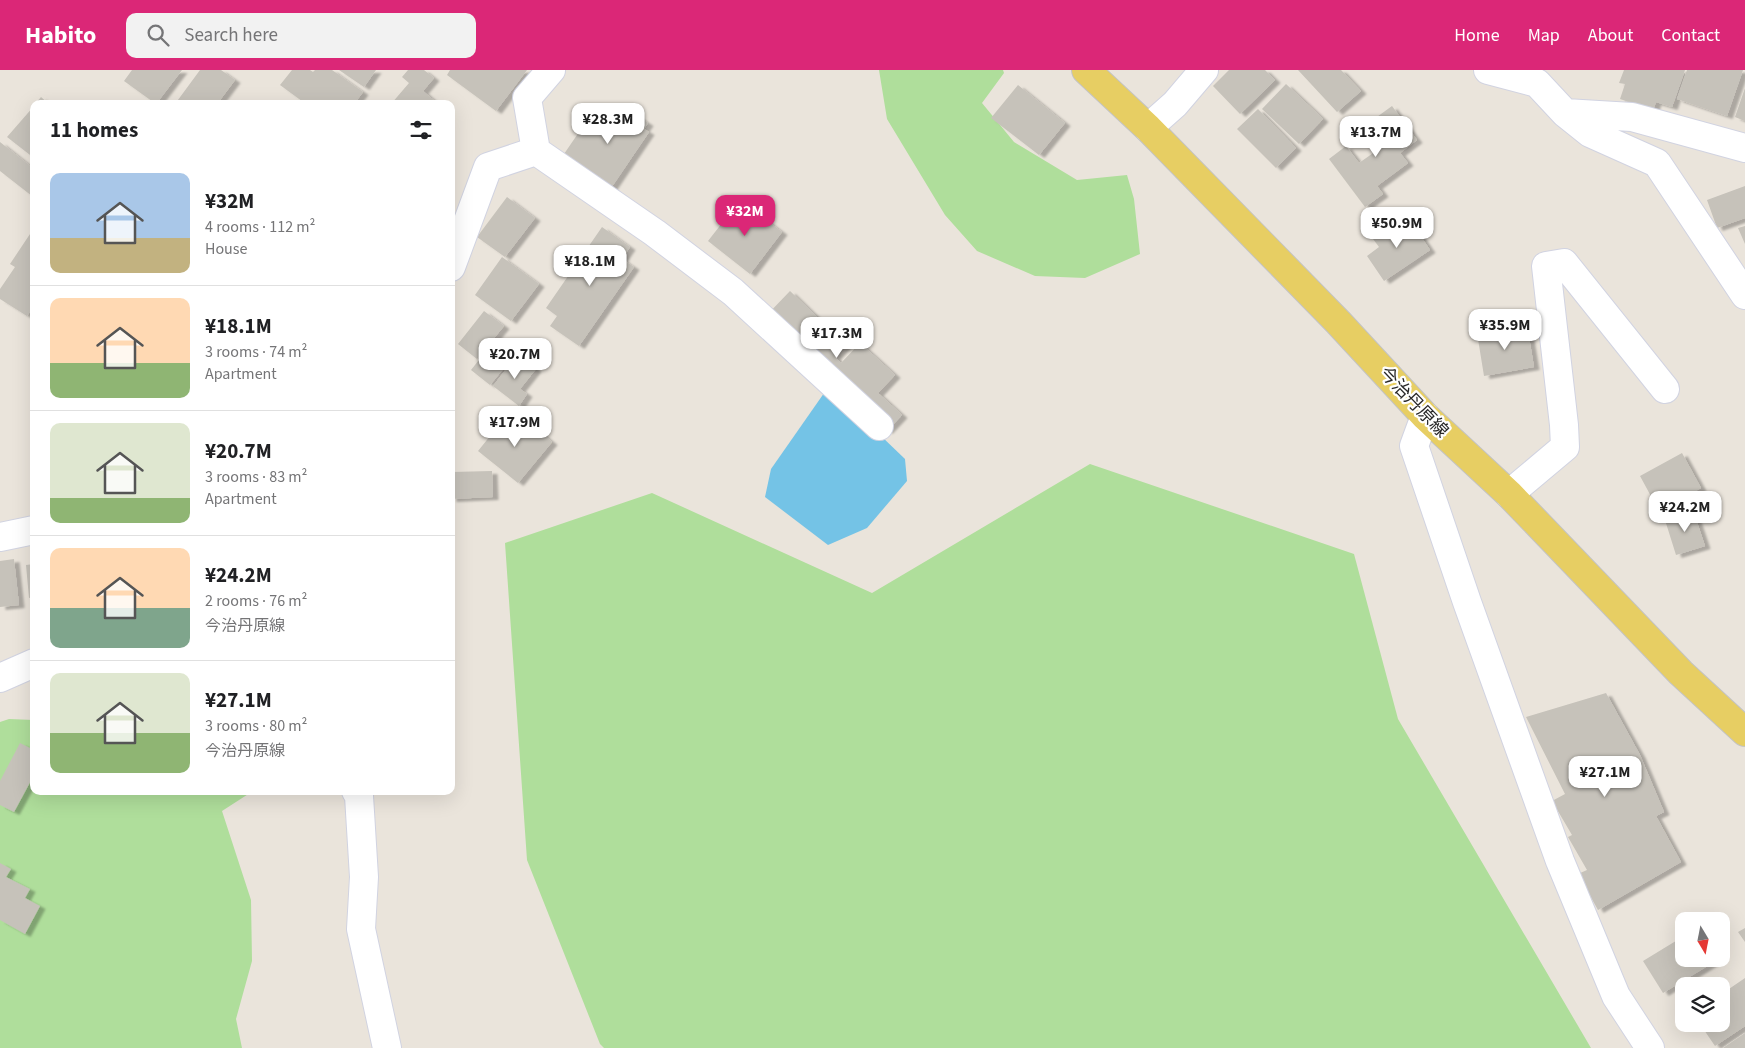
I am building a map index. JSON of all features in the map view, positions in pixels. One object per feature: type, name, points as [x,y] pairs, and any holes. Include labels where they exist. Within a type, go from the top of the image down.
[{"type":"main road","name":"今治丹原線","points":[[1086,70],[1148,128],[1338,322],[1425,416],[1509,494],[1681,673],[1745,732]]},
{"type":"street","points":[[551,70],[527,98],[536,151],[655,233],[733,292],[879,426]]},
{"type":"street","points":[[1148,128],[1175,104],[1204,70]]},
{"type":"street","points":[[1488,70],[1537,83],[1565,113],[1590,133],[1657,163],[1745,295]]},
{"type":"street","points":[[1565,113],[1632,117],[1745,148]]},
{"type":"street","points":[[455,243],[458,225],[488,167],[536,151]]},
{"type":"street","points":[[1509,494],[1565,447],[1546,266],[1564,263],[1665,389]]},
{"type":"street","points":[[1425,416],[1414,446],[1467,602],[1571,888],[1616,996],[1650,1048]]},
{"type":"street","points":[[0,537],[30,531]]},
{"type":"street","points":[[0,678],[30,665]]},
{"type":"street","points":[[358,795],[364,877],[361,929],[387,1048]]},
{"type":"green space","points":[[879,70],[1003,70],[1004,73],[982,103],[1014,142],[1077,180],[1127,175],[1134,199],[1140,254],[1085,278],[1035,276],[977,251],[945,215],[887,119]]},
{"type":"green space","points":[[1090,464],[1354,554],[1398,719],[1591,1048],[604,1048],[600,1044],[527,860],[505,543],[652,493],[872,593]]},
{"type":"green space","points":[[9,719],[30,720],[30,795],[247,795],[222,811],[251,900],[252,961],[236,1019],[242,1048],[0,1048],[0,722]]},
{"type":"water","points":[[829,386],[905,459],[907,481],[867,528],[828,545],[765,497],[771,469]]},
{"type":"building","points":[[132,70],[182,70],[159,100],[150,100],[124,81]]},
{"type":"building","points":[[200,70],[221,70],[235,80],[220,100],[178,100]]},
{"type":"building","points":[[292,70],[310,70],[313,72],[315,70],[332,70],[363,92],[357,100],[301,100],[280,85]]},
{"type":"building","points":[[339,70],[376,70],[364,87]]},
{"type":"building","points":[[408,70],[424,70],[434,78],[423,91],[433,100],[394,100],[409,83],[402,77]]},
{"type":"building","points":[[450,70],[527,70],[496,111],[447,75]]},
{"type":"building","points":[[1229,70],[1265,70],[1275,80],[1240,114],[1213,86]]},
{"type":"building","points":[[1298,70],[1341,70],[1361,91],[1337,112]]},
{"type":"building","points":[[1624,70],[1685,70],[1672,107],[1656,102],[1653,110],[1620,99],[1625,84],[1619,83]]},
{"type":"building","points":[[1687,70],[1743,70],[1727,116],[1677,99]]},
{"type":"building","points":[[1286,84],[1323,119],[1299,144],[1262,109]]},
{"type":"building","points":[[1018,85],[1065,123],[1039,155],[991,118]]},
{"type":"building","points":[[1745,88],[1745,121],[1735,117]]},
{"type":"building","points":[[618,103],[648,123],[644,129],[649,132],[609,191],[590,177],[593,173],[564,154],[590,116],[603,125]]},
{"type":"building","points":[[1392,106],[1417,140],[1400,153],[1408,163],[1377,186],[1383,194],[1365,207],[1329,159],[1346,146],[1359,163],[1386,144],[1370,122]]},
{"type":"building","points":[[1258,109],[1296,148],[1276,168],[1237,129]]},
{"type":"building","points":[[30,111],[30,155],[7,137]]},
{"type":"building","points":[[0,142],[30,166],[30,194],[0,171]]},
{"type":"building","points":[[1745,186],[1745,218],[1717,228],[1707,200]]},
{"type":"building","points":[[507,197],[535,218],[505,257],[477,237]]},
{"type":"building","points":[[740,200],[782,232],[750,274],[708,241]]},
{"type":"building","points":[[1407,216],[1430,250],[1384,281],[1367,256],[1379,247],[1373,239]]},
{"type":"building","points":[[1745,226],[1745,244],[1738,228]]},
{"type":"building","points":[[602,227],[630,247],[622,259],[634,267],[579,346],[550,326],[557,316],[546,308]]},
{"type":"building","points":[[30,234],[30,312],[27,316],[0,299],[0,289],[15,267],[10,264]]},
{"type":"building","points":[[502,257],[539,284],[511,321],[475,295]]},
{"type":"building","points":[[790,291],[846,345],[835,357],[841,363],[860,343],[895,375],[878,393],[902,415],[887,431],[765,317]]},
{"type":"building","points":[[484,311],[504,326],[477,359],[458,344]]},
{"type":"building","points":[[1510,327],[1511,334],[1528,331],[1534,367],[1484,376],[1477,333]]},
{"type":"building","points":[[490,346],[509,362],[490,385],[471,370]]},
{"type":"building","points":[[518,354],[536,369],[520,389],[527,394],[519,406],[493,386]]},
{"type":"building","points":[[521,416],[552,442],[518,483],[478,451],[503,420],[512,427]]},
{"type":"building","points":[[1682,453],[1701,488],[1659,511],[1640,476]]},
{"type":"building","points":[[492,471],[493,497],[455,499],[455,472]]},
{"type":"building","points":[[1693,510],[1705,546],[1676,555],[1665,520]]},
{"type":"building","points":[[14,559],[19,605],[0,607],[0,561]]},
{"type":"building","points":[[30,564],[29,598],[26,565]]},
{"type":"building","points":[[1606,693],[1640,755],[1664,812],[1656,816],[1681,862],[1598,910],[1578,874],[1587,870],[1568,837],[1572,835],[1552,801],[1565,794],[1526,717]]},
{"type":"building","points":[[20,743],[30,748],[30,782],[14,812],[0,805],[0,781]]},
{"type":"building","points":[[0,863],[11,869],[6,877],[30,889],[25,898],[40,906],[25,934],[0,920]]},
{"type":"building","points":[[1745,928],[1745,942],[1738,932]]},
{"type":"building","points":[[1675,941],[1675,968],[1704,968],[1689,977],[1675,977],[1675,986],[1663,993],[1643,961]]},
{"type":"building","points":[[1745,978],[1745,1026],[1715,1046],[1705,1032],[1730,1032],[1730,988]]},
{"type":"building","points":[[1745,1033],[1745,1048],[1723,1048]]}]
